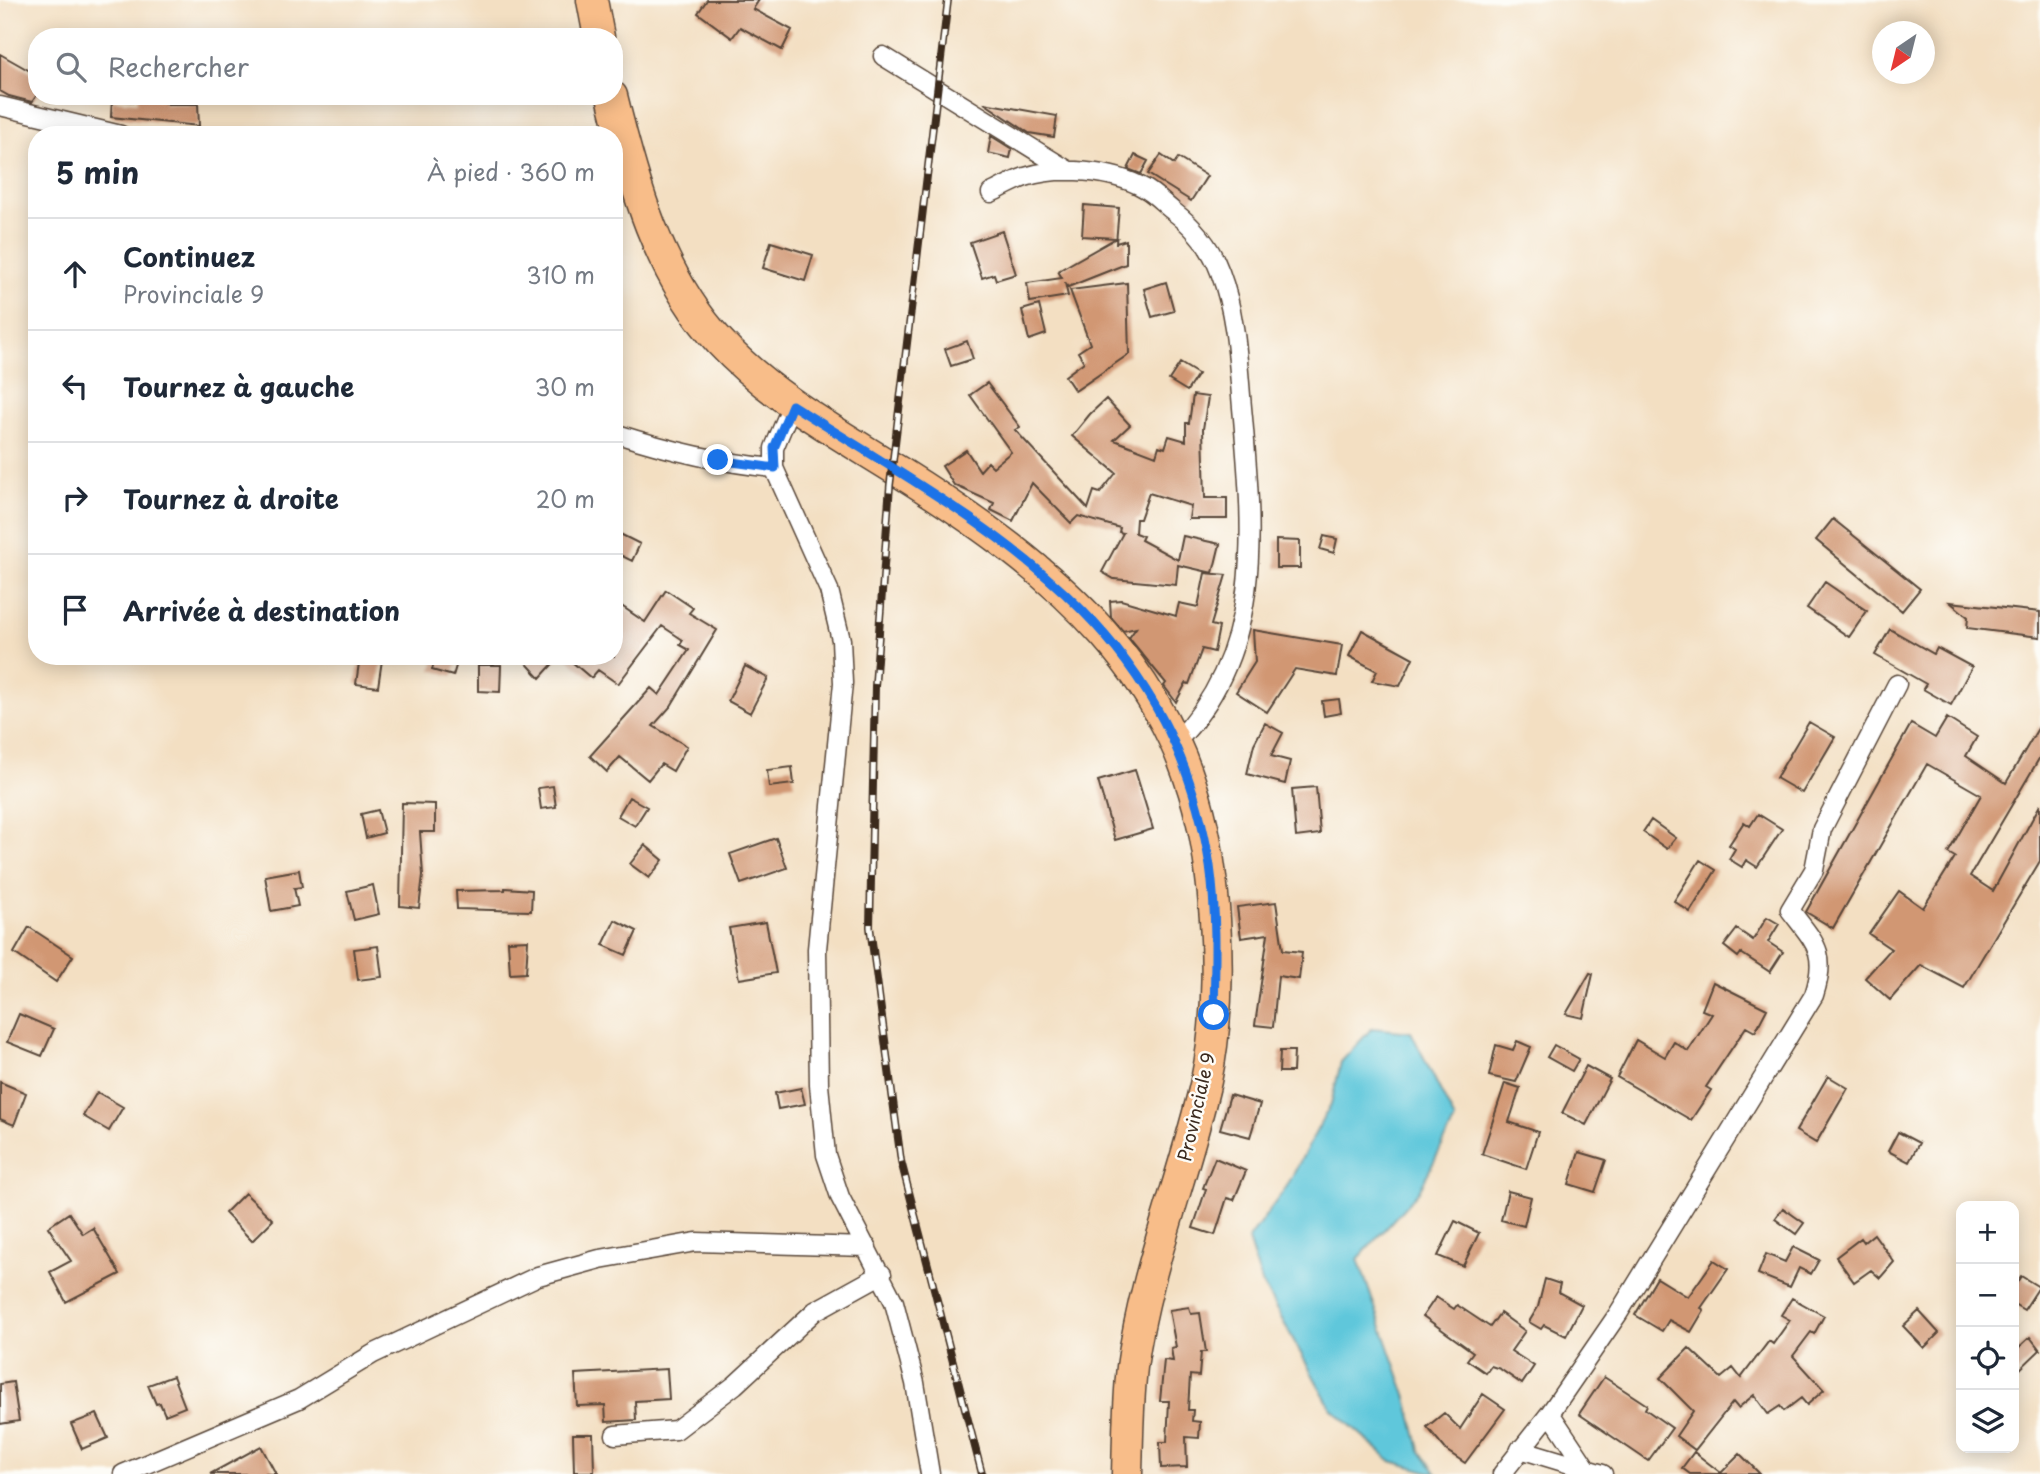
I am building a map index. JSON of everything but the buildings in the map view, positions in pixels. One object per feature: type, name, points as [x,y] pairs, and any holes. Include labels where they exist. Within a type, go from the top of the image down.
[{"type":"main road","points":[[592,0],[598,28]]},
{"type":"main road","name":"Provinciale 9","points":[[614,105],[619,126]]},
{"type":"main road","name":"Provinciale 9","points":[[623,143],[670,270],[719,341],[792,405],[959,509],[1043,571],[1078,605],[1126,660],[1176,742],[1191,782],[1210,868],[1214,961],[1213,1036],[1206,1081],[1147,1290],[1135,1354],[1127,1474]]},
{"type":"street","points":[[883,56],[1069,171]]},
{"type":"street","points":[[0,106],[83,126]]},
{"type":"street","points":[[991,193],[1026,177],[1069,171],[1107,176],[1143,187],[1202,237],[1220,271],[1235,326],[1248,478],[1250,565],[1240,634],[1221,681],[1200,717],[1176,742]]},
{"type":"street","points":[[792,405],[774,448],[775,468],[822,572],[841,640],[843,683],[817,949],[818,1086],[830,1172],[894,1302],[907,1350],[930,1473]]},
{"type":"street","points":[[623,436],[737,464],[775,468]]},
{"type":"street","points":[[1502,1474],[1550,1413],[1618,1314],[1687,1206],[1814,995],[1821,973],[1819,948],[1790,910],[1814,870],[1822,829],[1897,684]]},
{"type":"street","points":[[122,1474],[299,1399],[373,1354],[538,1276],[600,1259],[696,1242],[867,1247]]},
{"type":"street","points":[[615,1435],[676,1430],[735,1385],[815,1311],[881,1274]]},
{"type":"street","points":[[1550,1413],[1586,1467]]},
{"type":"street","points":[[1520,1450],[1603,1474]]},
{"type":"water","points":[[1372,1028],[1411,1032],[1455,1120],[1419,1191],[1358,1259],[1407,1398],[1420,1450],[1437,1474],[1391,1461],[1331,1408],[1262,1283],[1248,1240],[1287,1186],[1331,1104],[1341,1062]]},
{"type":"railway","points":[[948,0],[890,485],[875,686],[870,927],[901,1161],[982,1474]]},
{"type":"route","points":[[718,460],[775,468],[774,448],[792,405],[959,509],[1043,571],[1078,605],[1126,660],[1176,742],[1191,782],[1210,868],[1214,921],[1214,1015]]}]
